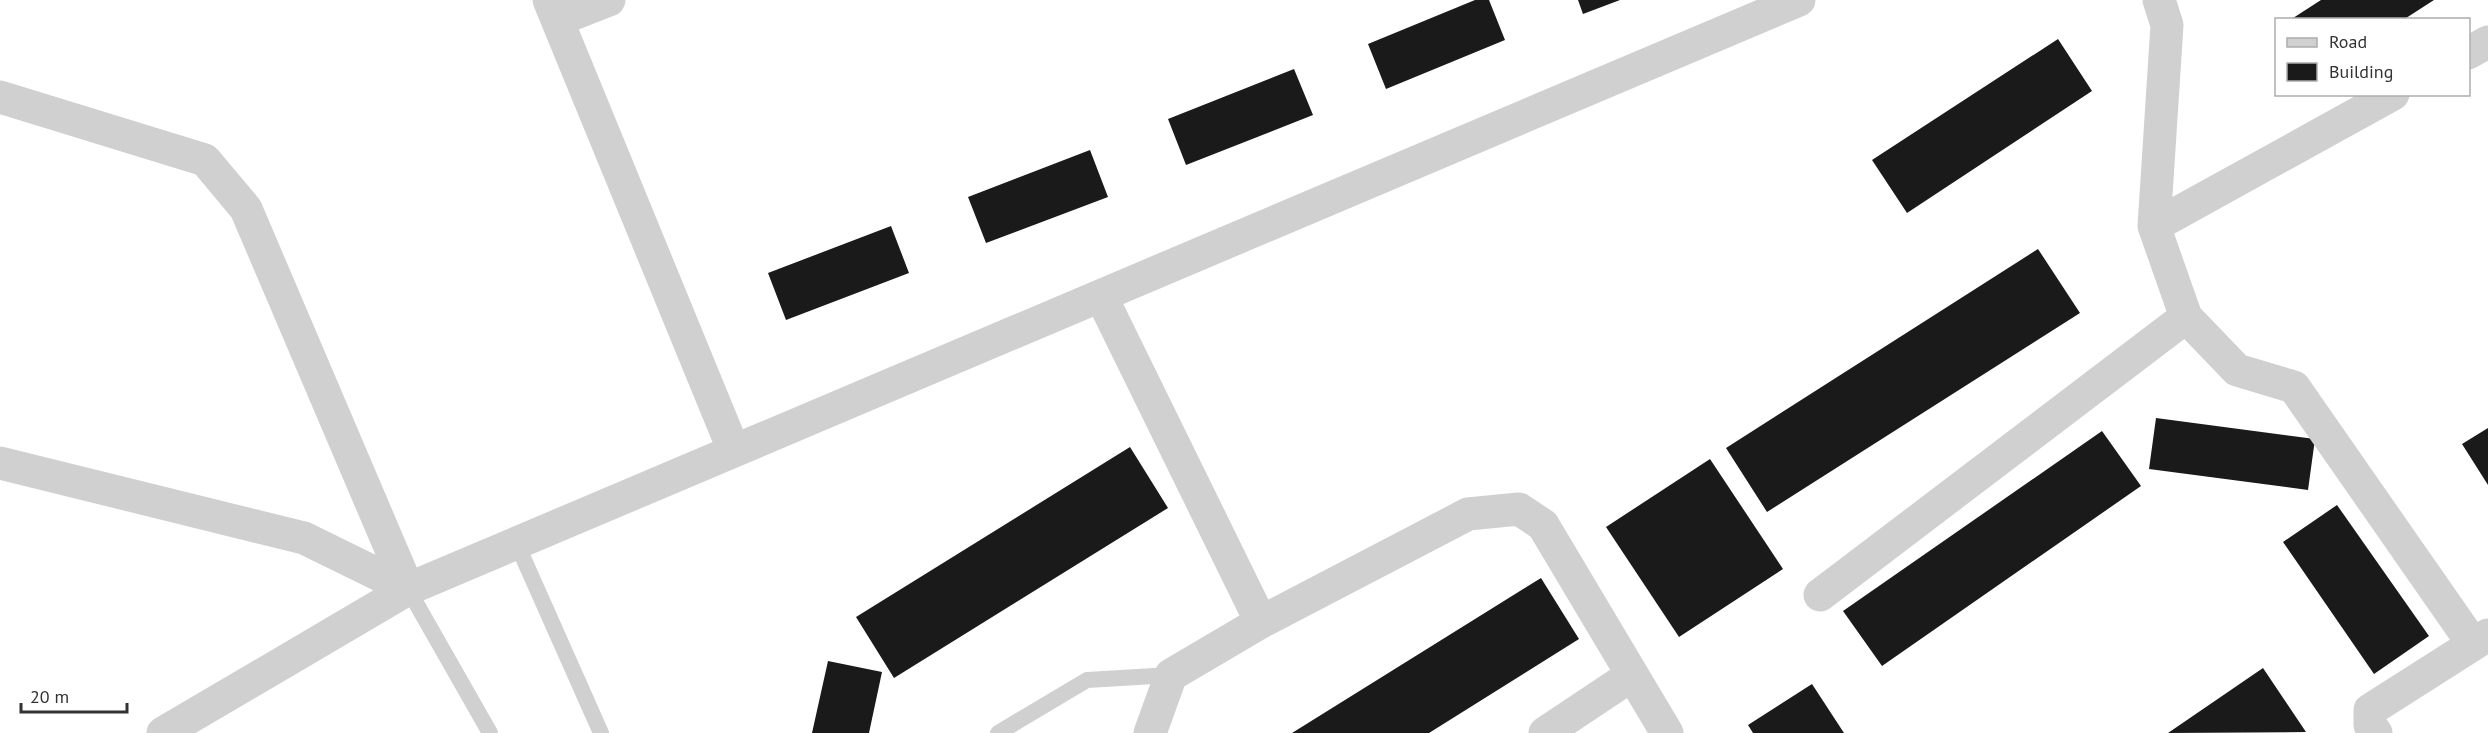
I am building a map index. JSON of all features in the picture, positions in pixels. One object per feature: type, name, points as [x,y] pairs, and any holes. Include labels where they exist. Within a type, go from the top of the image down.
[{"type":"street","points":[[609,0],[554,10],[734,451]]},
{"type":"street","points":[[163,733],[408,589],[1799,0]]},
{"type":"street","points":[[2159,0],[2168,25],[2154,226],[2186,317],[2237,370],[2294,387],[2481,639],[2370,710],[2370,725],[2376,733]]},
{"type":"street","points":[[2470,52],[2488,42]]},
{"type":"street","points":[[2154,226],[2389,96]]},
{"type":"street","points":[[0,97],[205,160],[246,209],[408,589]]},
{"type":"street","points":[[1101,296],[1261,622]]},
{"type":"street","points":[[1820,595],[2186,317]]},
{"type":"street","points":[[0,463],[304,538],[408,589]]},
{"type":"street","points":[[1150,733],[1171,675],[1261,622],[1467,514],[1519,509],[1543,525],[1667,733]]},
{"type":"street","points":[[1545,733],[1632,675]]},
{"type":"lane","points":[[517,544],[601,733]]},
{"type":"lane","points":[[408,589],[490,733]]},
{"type":"lane","points":[[998,733],[1087,680],[1171,675]]},
{"type":"building","points":[[1475,0],[1489,0],[1505,40],[1386,89],[1368,44]]},
{"type":"building","points":[[1578,0],[1620,0],[1583,14]]},
{"type":"building","points":[[2321,0],[2434,0],[2406,18],[2293,18]]},
{"type":"building","points":[[2058,39],[2092,91],[1907,213],[1872,160]]},
{"type":"building","points":[[1294,69],[1313,115],[1186,165],[1168,119]]},
{"type":"building","points":[[1090,150],[1108,197],[986,243],[968,197]]},
{"type":"building","points":[[891,226],[909,273],[786,320],[768,273]]},
{"type":"building","points":[[2038,249],[2080,313],[1767,512],[1726,448]]},
{"type":"building","points":[[2156,418],[2315,439],[2308,490],[2149,469]]},
{"type":"building","points":[[2488,428],[2488,485],[2462,444]]},
{"type":"building","points":[[2102,431],[2141,486],[1882,666],[1843,611]]},
{"type":"building","points":[[1130,447],[1168,508],[894,678],[856,617]]},
{"type":"building","points":[[1710,459],[1783,569],[1679,637],[1606,527]]},
{"type":"building","points":[[2337,505],[2429,636],[2374,674],[2283,542]]},
{"type":"building","points":[[1541,578],[1579,639],[1429,733],[1292,733]]},
{"type":"building","points":[[828,661],[882,672],[869,733],[812,733]]},
{"type":"building","points":[[2263,668],[2306,732],[2168,733]]},
{"type":"building","points":[[1812,684],[1844,733],[1753,733],[1748,725]]}]
